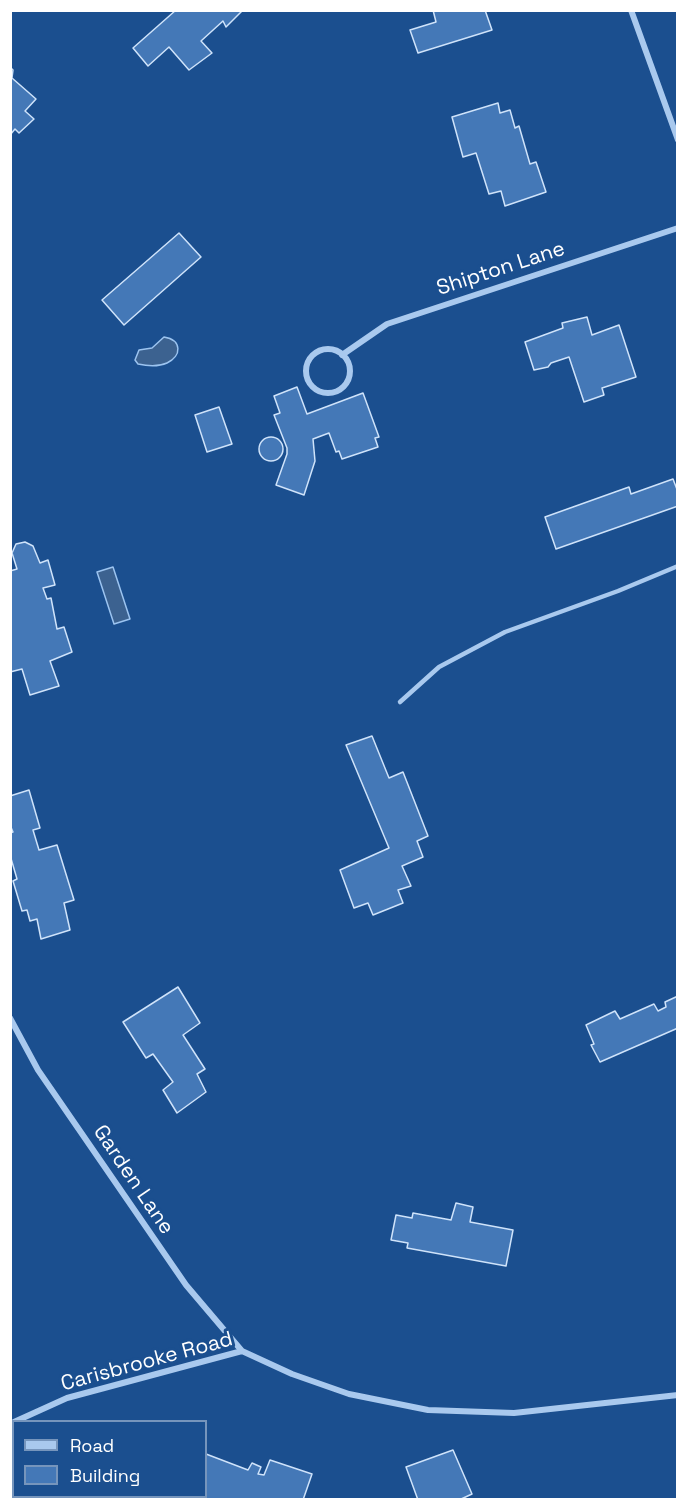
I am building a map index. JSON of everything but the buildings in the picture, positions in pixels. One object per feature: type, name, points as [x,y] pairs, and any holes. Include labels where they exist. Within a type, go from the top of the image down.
[{"type":"street","points":[[632,10],[678,140]]},
{"type":"street","name":"Shipton Lane","points":[[342,355],[387,324],[678,228]]},
{"type":"street","points":[[325,349],[332,349],[342,355],[349,364],[350,372],[344,386],[338,391],[326,393],[312,387],[306,374],[307,363],[311,356],[325,349]]},
{"type":"street","name":"Garden Lane","points":[[10,1018],[38,1070],[186,1286],[242,1351]]},
{"type":"street","name":"Carisbrooke Road","points":[[18,1420],[67,1398],[242,1351],[292,1374],[349,1394],[428,1410],[514,1413],[678,1395]]},
{"type":"lane","points":[[400,702],[440,667],[506,632],[618,591],[678,566]]},
{"type":"water","points":[[164,337],[174,341],[177,345],[177,352],[172,360],[160,365],[138,364],[135,360],[139,350],[152,348]]},
{"type":"water","points":[[113,567],[130,619],[114,624],[97,572]]}]
